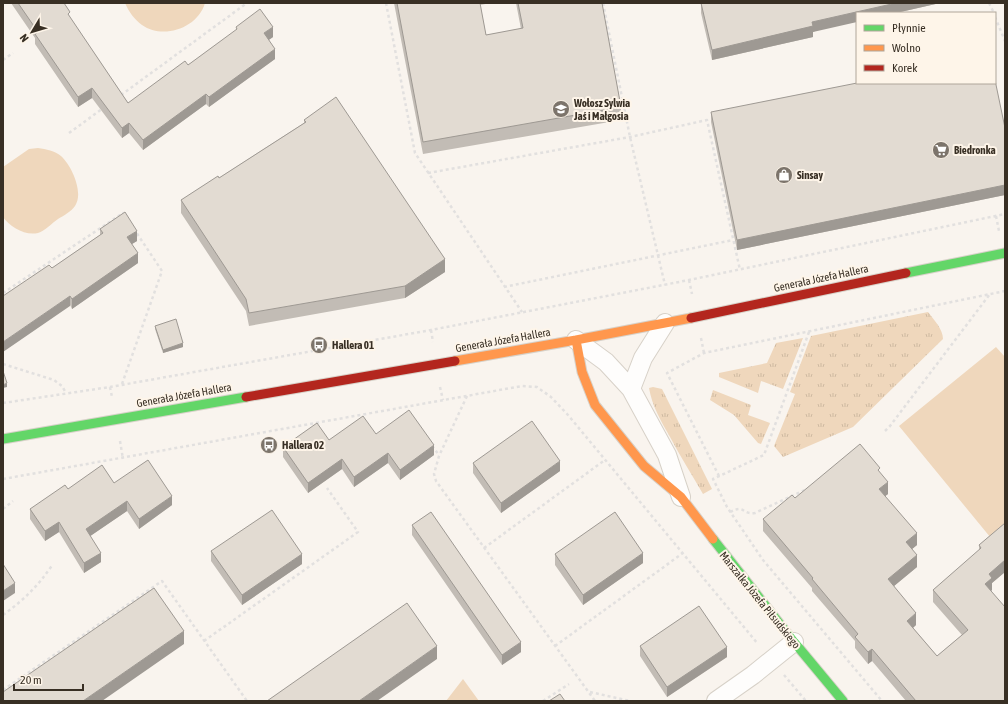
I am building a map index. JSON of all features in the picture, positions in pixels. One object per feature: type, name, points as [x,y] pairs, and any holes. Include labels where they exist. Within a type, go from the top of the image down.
[{"type":"street","name":"Generała Józefa Hallera","points":[[3,439],[576,340],[1005,253]]},
{"type":"street","points":[[630,389],[643,358],[665,323]]},
{"type":"street","name":"Marszałka Józefa Piłsudskiego","points":[[576,340],[606,362],[630,389],[666,455],[681,497]]},
{"type":"street","name":"Marszałka Józefa Piłsudskiego","points":[[576,340],[582,372],[595,405],[644,466],[681,497],[723,553],[843,701]]},
{"type":"street","points":[[716,701],[794,642]]},
{"type":"path","points":[[120,96],[247,3]]},
{"type":"path","points":[[386,3],[415,153],[522,312]]},
{"type":"path","points":[[604,3],[630,137],[665,285]]},
{"type":"path","points":[[989,3],[994,12]]},
{"type":"path","points":[[996,19],[1005,41]]},
{"type":"path","points":[[3,60],[13,53]]},
{"type":"path","points":[[68,133],[107,105]]},
{"type":"path","points":[[428,173],[630,137],[707,120],[740,270]]},
{"type":"path","points":[[3,293],[122,213],[127,219]]},
{"type":"path","points":[[3,403],[122,385],[522,312],[740,270],[1005,214]]},
{"type":"path","points":[[122,385],[162,270],[136,232]]},
{"type":"path","points":[[504,287],[733,240]]},
{"type":"path","points":[[719,476],[667,373],[704,353],[1005,291]]},
{"type":"path","points":[[885,431],[990,294]]},
{"type":"path","points":[[809,332],[764,454],[713,479],[730,512],[763,560],[882,701]]},
{"type":"path","points":[[3,364],[54,380],[62,386],[66,393]]},
{"type":"path","points":[[3,479],[522,386],[537,387],[551,397],[605,460],[806,701]]},
{"type":"path","points":[[467,396],[439,456],[434,474],[436,481],[595,701]]},
{"type":"path","points":[[405,407],[410,413]]},
{"type":"path","points":[[430,444],[439,456]]},
{"type":"path","points":[[484,548],[605,460]]},
{"type":"path","points":[[204,641],[358,532],[326,488]]},
{"type":"path","points":[[730,512],[741,508],[751,514],[755,513],[805,490]]},
{"type":"path","points":[[3,509],[12,500]]},
{"type":"path","points":[[555,646],[683,553]]},
{"type":"path","points":[[3,615],[21,602],[41,582],[53,564]]},
{"type":"path","points":[[3,690],[162,581],[247,701]]},
{"type":"path","points":[[543,701],[569,684]]},
{"type":"path","points":[[589,692],[630,701]]},
{"type":"green space","points":[[125,3],[205,3],[201,12],[188,25],[179,29],[160,31],[150,29],[139,23]]},
{"type":"green space","points":[[38,148],[56,153],[65,160],[76,180],[78,194],[77,201],[72,210],[43,231],[33,234],[18,230],[3,217],[3,167],[29,149]]},
{"type":"green space","points":[[928,312],[940,328],[943,339],[853,427],[783,457],[774,446],[795,394],[790,392],[811,336]]},
{"type":"green space","points":[[803,338],[783,389],[761,381],[758,393],[719,377],[719,373],[767,363],[776,343]]},
{"type":"green space","points":[[996,347],[1005,357],[1005,534],[995,543],[899,426]]},
{"type":"green space","points":[[653,387],[662,389],[712,489],[703,494],[657,413],[649,388]]},
{"type":"green space","points":[[713,390],[751,405],[748,415],[770,423],[761,444],[758,443],[734,415],[710,400]]},
{"type":"green space","points":[[463,679],[479,701],[446,701]]},
{"type":"building","points":[[18,3],[64,3],[70,12],[68,14],[128,103],[185,61],[188,65],[237,29],[236,27],[260,9],[273,27],[264,33],[275,49],[209,97],[206,94],[143,140],[129,123],[122,128],[92,88],[78,97],[35,34],[38,32]]},
{"type":"building","points":[[397,3],[480,3],[486,35],[523,28],[518,3],[602,3],[621,107],[423,142]]},
{"type":"building","points":[[701,3],[896,3],[812,22],[813,26],[712,50]]},
{"type":"building","points":[[856,83],[996,84],[1005,128],[1005,185],[737,240],[711,112]]},
{"type":"building","points":[[336,97],[445,259],[405,286],[249,313],[246,299],[181,200],[218,176],[219,178],[306,122],[304,120]]},
{"type":"building","points":[[125,212],[137,231],[127,237],[138,253],[72,299],[70,296],[3,342],[3,296],[49,265],[52,268],[103,233],[100,229]]},
{"type":"building","points":[[176,319],[183,343],[163,350],[155,326]]},
{"type":"building","points":[[3,371],[7,383],[3,385]]},
{"type":"building","points":[[409,410],[434,445],[400,470],[388,453],[354,477],[342,459],[308,483],[283,447],[317,423],[329,440],[363,416],[376,434]]},
{"type":"building","points":[[532,421],[560,461],[501,503],[473,463]]},
{"type":"building","points":[[860,444],[880,468],[878,470],[888,482],[879,489],[917,533],[906,542],[917,555],[888,579],[916,613],[907,621],[937,656],[968,630],[933,590],[981,548],[979,545],[1005,523],[1005,560],[989,574],[992,578],[985,584],[1005,607],[1005,701],[916,701],[872,649],[868,652],[855,637],[858,634],[763,519],[792,495],[795,498]]},
{"type":"building","points":[[148,460],[172,496],[139,519],[127,501],[86,529],[101,553],[84,563],[59,522],[45,531],[30,509],[65,485],[68,489],[102,465],[114,483]]},
{"type":"building","points":[[272,510],[302,554],[242,595],[211,551]]},
{"type":"building","points":[[431,512],[521,642],[502,655],[412,525]]},
{"type":"building","points":[[615,512],[643,553],[583,595],[555,554]]},
{"type":"building","points":[[3,564],[15,583],[3,591]]},
{"type":"building","points":[[154,588],[184,631],[83,701],[3,701],[3,692]]},
{"type":"building","points":[[407,603],[437,646],[359,701],[267,701]]},
{"type":"building","points":[[699,606],[727,647],[667,687],[640,646]]},
{"type":"building","points":[[560,694],[565,701],[549,701]]},
{"type":"traffic: fast","points":[[906,273],[1005,253]]},
{"type":"traffic: fast","points":[[3,439],[246,397]]},
{"type":"traffic: fast","points":[[713,539],[794,642],[843,701]]},
{"type":"traffic: slow","points":[[455,361],[691,318]]},
{"type":"traffic: slow","points":[[576,340],[582,372],[595,405],[644,466],[681,497],[713,539]]},
{"type":"traffic: jam","points":[[691,318],[906,273]]},
{"type":"traffic: jam","points":[[246,397],[455,361]]},
{"type":"place","name":"Wołosz Sylwia Jaś i Małgosia","points":[[561,109]]},
{"type":"place","name":"Biedronka","points":[[941,150]]},
{"type":"place","name":"Sinsay","points":[[784,175]]},
{"type":"place","name":"Hallera 01","points":[[319,345]]},
{"type":"place","name":"Hallera 02","points":[[269,445]]}]
